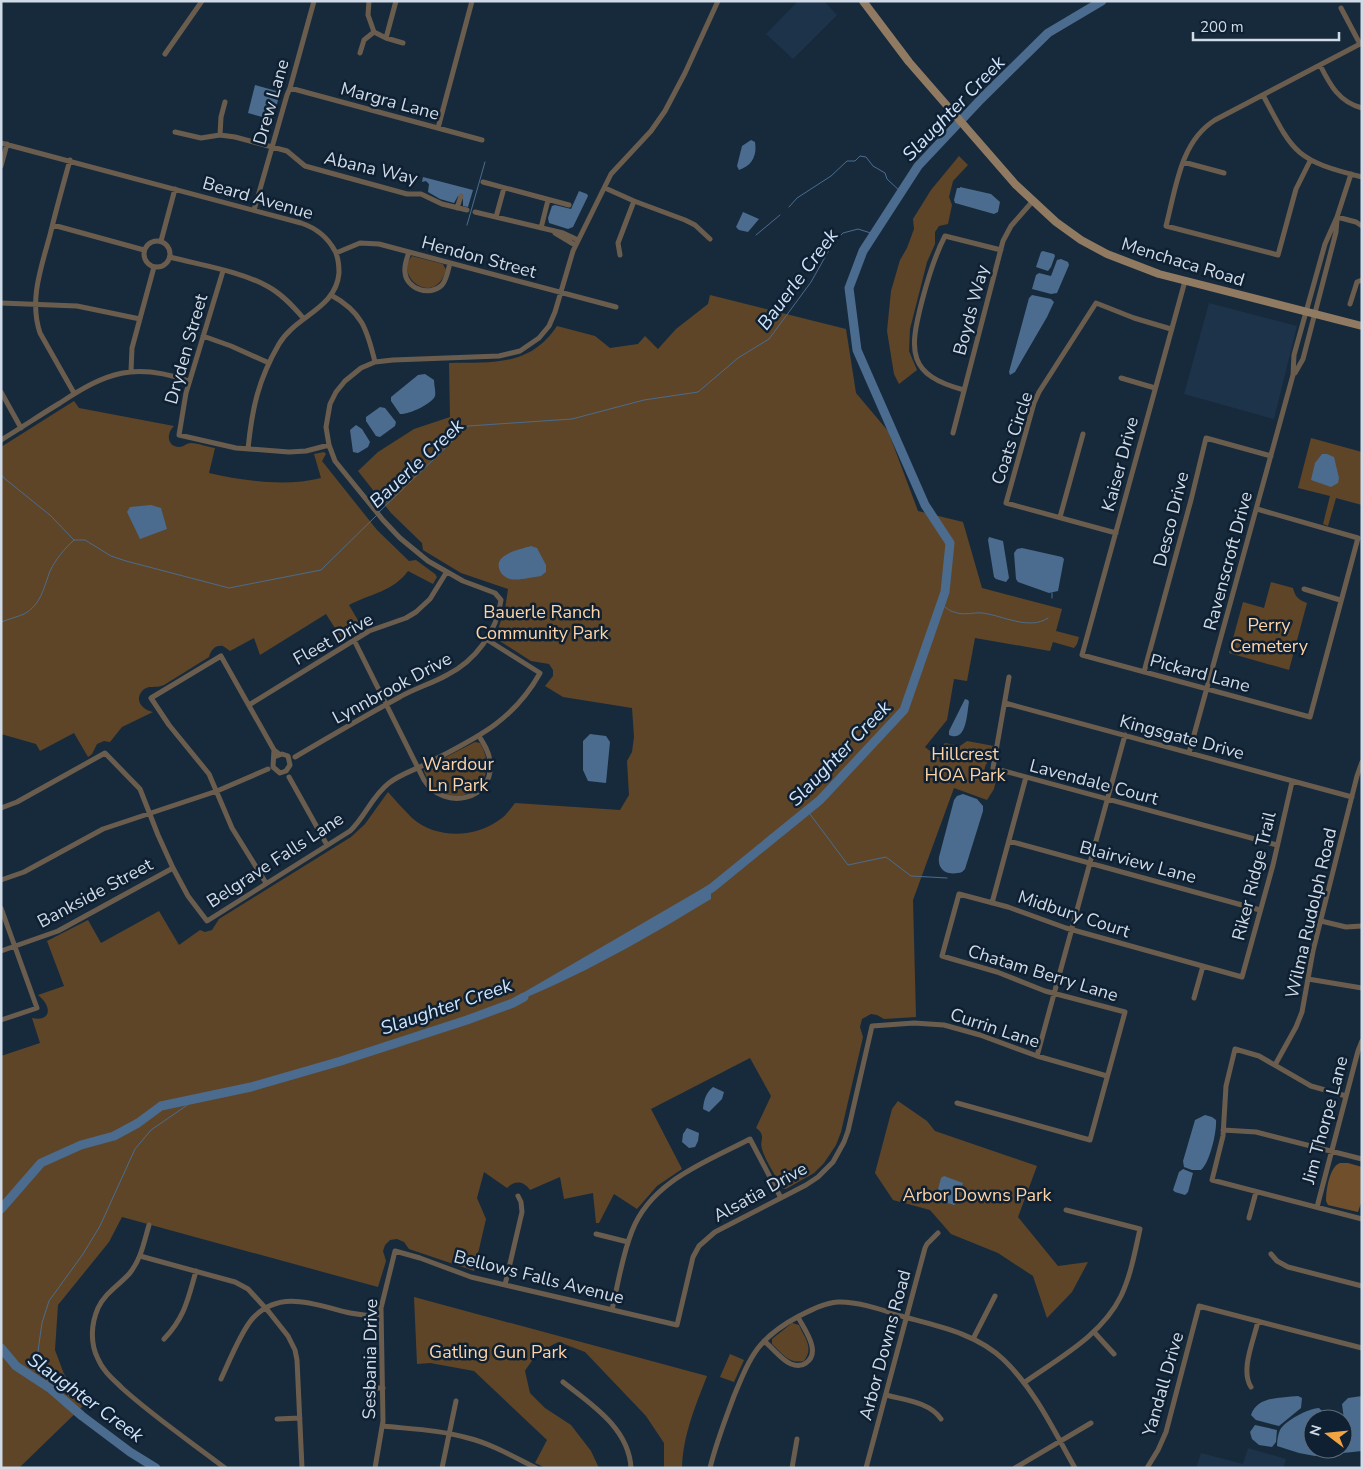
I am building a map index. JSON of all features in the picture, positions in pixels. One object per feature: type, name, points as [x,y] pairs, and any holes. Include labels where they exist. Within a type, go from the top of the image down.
[{"type":"main road","name":"Menchaca Road","points":[[863,1],[940,98],[1032,202],[1081,240],[1107,254],[1148,271],[1362,326]]},
{"type":"street","points":[[165,54],[202,1]]},
{"type":"street","name":"Drew Lane","points":[[254,210],[314,1]]},
{"type":"street","points":[[369,1],[368,15],[374,32],[403,43]]},
{"type":"street","points":[[386,38],[396,1]]},
{"type":"street","points":[[438,128],[472,1]]},
{"type":"street","name":"Lynnbrook Drive","points":[[290,763],[295,757],[386,704],[456,670],[474,654],[486,639],[498,612],[500,597],[495,592],[470,584],[446,573],[414,551],[383,520],[335,461],[329,445],[326,428],[328,414],[334,397],[345,381],[374,362],[499,356],[520,351],[533,344],[549,326],[556,312],[570,257],[604,188],[615,169],[651,131],[665,111],[686,73],[718,1]]},
{"type":"street","points":[[1310,160],[1296,189],[1278,255],[1166,226],[1183,162],[1191,144],[1204,128],[1215,120],[1361,44],[1341,8]]},
{"type":"street","points":[[360,53],[364,40],[374,32]]},
{"type":"street","points":[[1320,65],[1338,95],[1362,108]]},
{"type":"street","name":"Margra Lane","points":[[290,88],[482,140]]},
{"type":"street","points":[[1263,95],[1287,140],[1296,151],[1310,160],[1362,177]]},
{"type":"street","points":[[220,136],[221,117],[225,102]]},
{"type":"street","name":"Abana Way","points":[[175,132],[201,138],[231,136],[289,152],[306,166],[407,194],[420,194],[442,204],[467,210]]},
{"type":"street","points":[[1,166],[4,144]]},
{"type":"street","name":"Beard Avenue","points":[[4,144],[70,160],[314,228],[329,241],[336,253]]},
{"type":"street","points":[[70,160],[38,280],[35,304],[40,333],[74,394]]},
{"type":"street","points":[[1183,162],[1224,173]]},
{"type":"street","name":"Ravenscroft Drive","points":[[1189,753],[1272,456],[1293,376],[1294,355],[1325,244],[1337,217],[1350,174]]},
{"type":"street","points":[[483,182],[569,205]]},
{"type":"street","points":[[496,217],[504,188]]},
{"type":"street","points":[[604,188],[685,220],[695,225],[710,240]]},
{"type":"street","points":[[161,241],[175,189]]},
{"type":"street","points":[[457,208],[460,196]]},
{"type":"street","points":[[541,228],[548,200]]},
{"type":"street","points":[[620,255],[618,243],[634,201]]},
{"type":"street","name":"Boyds Way","points":[[953,433],[1005,236],[1011,226],[1032,202]]},
{"type":"street","points":[[475,212],[555,233],[562,233],[576,243]]},
{"type":"street","points":[[1337,217],[1356,222],[1362,226]]},
{"type":"street","name":"Ravenscroft Drive","points":[[1293,376],[1303,359],[1336,232],[1337,217]]},
{"type":"street","points":[[52,225],[144,250]]},
{"type":"street","points":[[964,390],[935,380],[919,363],[915,355],[914,336],[920,310],[934,260],[945,236],[1001,250]]},
{"type":"street","points":[[156,240],[161,241],[168,245],[170,257],[166,264],[154,267],[147,262],[144,250],[149,243],[156,240]]},
{"type":"street","name":"Hendon Street","points":[[336,253],[354,244],[364,242],[379,244],[616,308]]},
{"type":"street","points":[[409,252],[405,267],[406,276],[411,284],[422,290],[432,290],[442,285],[450,263]]},
{"type":"street","points":[[329,445],[306,452],[248,449],[252,410],[269,363],[282,338],[319,308],[331,295],[338,276],[336,253]]},
{"type":"street","points":[[170,257],[251,279],[265,285],[287,300],[304,319]]},
{"type":"street","points":[[131,371],[132,348],[154,267]]},
{"type":"street","name":"Dryden Street","points":[[223,271],[189,382],[179,435],[248,449]]},
{"type":"street","points":[[1350,304],[1357,282],[1362,280]]},
{"type":"street","name":"Kaiser Drive","points":[[1082,655],[1185,281]]},
{"type":"street","points":[[331,295],[348,305],[360,319],[366,330],[374,362]]},
{"type":"street","points":[[1,303],[87,307],[140,319]]},
{"type":"street","name":"Coats Circle","points":[[1116,533],[1006,503],[1031,413],[1039,392],[1096,303],[1134,318],[1172,329]]},
{"type":"street","points":[[203,336],[232,346],[269,363]]},
{"type":"street","points":[[1,440],[102,378],[131,371],[161,373],[189,382]]},
{"type":"street","points":[[1121,378],[1155,388]]},
{"type":"street","points":[[1,392],[21,428]]},
{"type":"street","points":[[1060,517],[1083,434]]},
{"type":"street","name":"Desco Drive","points":[[1144,672],[1206,438],[1272,456]]},
{"type":"street","points":[[1257,510],[1358,538],[1340,600],[1304,589]]},
{"type":"street","name":"Fleet Drive","points":[[249,705],[354,640],[374,629],[406,618],[421,609],[435,593],[446,573]]},
{"type":"street","name":"Pickard Lane","points":[[1082,655],[1310,718],[1332,639],[1340,600]]},
{"type":"street","name":"Belgrave Falls Lane","points":[[173,868],[188,896],[206,921],[355,826],[379,793],[389,783],[479,736],[503,720],[528,692],[540,673],[486,639]]},
{"type":"street","points":[[354,640],[427,785],[437,793],[453,799],[460,799],[470,796],[482,788],[490,770],[489,755],[479,736]]},
{"type":"street","points":[[266,883],[237,836],[206,769],[169,725],[151,698],[221,656],[277,755]]},
{"type":"street","name":"Lavendale Court","points":[[1009,677],[993,768],[1277,844]]},
{"type":"street","name":"Kingsgate Drive","points":[[1005,703],[1352,797]]},
{"type":"street","points":[[1037,1056],[1125,735]]},
{"type":"street","points":[[1,808],[17,802],[105,753],[143,793],[149,813],[173,868]]},
{"type":"street","points":[[277,755],[295,757]]},
{"type":"street","points":[[272,768],[277,755]]},
{"type":"street","points":[[285,771],[290,763],[288,756]]},
{"type":"street","name":"Wilma Rudolph Road","points":[[1275,1065],[1300,1020],[1312,956],[1362,762]]},
{"type":"street","points":[[1,880],[24,872],[103,829],[217,791],[272,768],[285,771],[327,845]]},
{"type":"street","points":[[992,903],[1026,777]]},
{"type":"street","name":"Riker Ridge Trail","points":[[1242,977],[1292,782]]},
{"type":"street","name":"Blairview Lane","points":[[1009,840],[1260,910]]},
{"type":"street","name":"Bankside Street","points":[[1,951],[58,931],[173,868]]},
{"type":"street","name":"Midbury Court","points":[[942,956],[959,894],[1072,930],[1242,977]]},
{"type":"street","points":[[1,908],[38,1008],[1,1020]]},
{"type":"street","points":[[1321,921],[1346,927],[1362,926]]},
{"type":"street","name":"Chatam Berry Lane","points":[[942,956],[997,972],[1054,994],[1124,1012],[1090,1140],[957,1104]]},
{"type":"street","points":[[1194,998],[1203,966]]},
{"type":"street","points":[[1308,979],[1362,988]]},
{"type":"street","name":"Currin Lane","points":[[872,1026],[914,1023],[944,1025],[1037,1056],[1107,1076]]},
{"type":"street","name":"Alsatia Drive","points":[[678,1325],[693,1257],[699,1246],[715,1232],[809,1183],[826,1170],[832,1162],[848,1132],[872,1026]]},
{"type":"street","name":"Jim Thorpe Lane","points":[[1317,1207],[1362,1041]]},
{"type":"street","points":[[1346,1096],[1311,1086],[1254,1054],[1235,1049],[1226,1086],[1223,1130],[1212,1180],[1362,1219]]},
{"type":"street","points":[[1223,1130],[1256,1132],[1362,1159]]},
{"type":"street","points":[[612,1310],[628,1242],[635,1223],[651,1200],[666,1185],[750,1139],[781,1198]]},
{"type":"street","points":[[1249,1218],[1256,1192]]},
{"type":"street","points":[[505,1285],[522,1212],[518,1196]]},
{"type":"street","points":[[1025,1382],[1094,1332],[1112,1311],[1121,1296],[1140,1229],[1066,1210]]},
{"type":"street","points":[[149,1225],[140,1256],[129,1274],[110,1291],[97,1310],[92,1331],[95,1354],[105,1371],[137,1401],[225,1468]]},
{"type":"street","name":"Arbor Downs Road","points":[[866,1468],[925,1248],[938,1233]]},
{"type":"street","points":[[596,1234],[628,1242]]},
{"type":"street","name":"Bellows Falls Avenue","points":[[395,1251],[462,1274],[678,1325]]},
{"type":"street","name":"Sesbania Drive","points":[[374,1468],[383,1426],[381,1316],[384,1290],[395,1251]]},
{"type":"street","points":[[1271,1254],[1277,1261],[1288,1267],[1362,1286]]},
{"type":"street","points":[[140,1256],[239,1284],[252,1292],[288,1336],[295,1350],[302,1468]]},
{"type":"street","points":[[164,1339],[175,1327],[184,1311],[196,1271]]},
{"type":"street","points":[[973,1339],[995,1296]]},
{"type":"street","points":[[221,1379],[249,1323],[266,1308],[277,1303],[298,1301],[352,1314],[381,1316]]},
{"type":"street","points":[[710,1468],[720,1431],[752,1356],[764,1341],[781,1326],[821,1306],[839,1302],[858,1304],[944,1327],[989,1348],[1003,1359],[1025,1382],[1075,1468]]},
{"type":"street","name":"Yandall Drive","points":[[1147,1468],[1166,1432],[1199,1306],[1258,1321]]},
{"type":"street","points":[[764,1341],[790,1364],[796,1366],[805,1364],[811,1357],[813,1348],[798,1317]]},
{"type":"street","points":[[1251,1387],[1246,1370],[1258,1321],[1362,1348]]},
{"type":"street","points":[[1094,1332],[1114,1354]]},
{"type":"street","points":[[563,1382],[612,1423],[625,1445],[630,1460],[630,1468]]},
{"type":"street","points":[[364,1388],[383,1388]]},
{"type":"street","points":[[886,1395],[928,1407],[937,1413],[941,1419]]},
{"type":"street","points":[[442,1468],[456,1401]]},
{"type":"street","points":[[277,1419],[300,1418]]},
{"type":"street","points":[[1015,1468],[1091,1423]]},
{"type":"street","points":[[383,1426],[450,1433],[489,1445],[536,1468]]},
{"type":"street","points":[[792,1468],[797,1439]]},
{"type":"shaded area","points":[[798,1],[824,1],[837,15],[793,59],[766,34]]},
{"type":"shaded area","points":[[255,85],[280,92],[273,120],[248,113]]},
{"type":"shaded area","points":[[751,140],[755,142],[755,155],[748,165],[739,170],[737,166],[742,146]]},
{"type":"shaded area","points":[[423,177],[473,190],[468,207],[463,206],[463,197],[458,196],[454,203],[440,199],[428,192],[429,184],[426,181],[422,182]]},
{"type":"shaded area","points":[[960,187],[991,194],[1000,202],[998,212],[994,214],[955,203],[957,188]]},
{"type":"shaded area","points":[[579,191],[588,196],[573,227],[568,229],[549,223],[548,218],[552,206],[571,209]]},
{"type":"shaded area","points":[[743,212],[759,219],[748,232],[739,230],[736,227]]},
{"type":"shaded area","points":[[1043,251],[1055,256],[1048,271],[1036,267]]},
{"type":"shaded area","points":[[1061,259],[1068,262],[1069,265],[1057,293],[1051,294],[1032,289],[1036,275],[1039,273],[1051,276],[1057,260]]},
{"type":"shaded area","points":[[1032,295],[1051,299],[1054,302],[1015,372],[1010,375],[1009,372],[1029,298]]},
{"type":"shaded area","points":[[1209,303],[1297,326],[1274,419],[1184,394]]},
{"type":"shaded area","points":[[425,374],[434,380],[435,396],[419,408],[400,414],[391,401],[391,397],[418,375]]},
{"type":"shaded area","points":[[380,407],[385,408],[396,422],[395,426],[380,437],[376,436],[366,421],[366,417]]},
{"type":"shaded area","points":[[356,425],[362,429],[370,442],[368,447],[358,453],[353,452],[350,430]]},
{"type":"shaded area","points":[[1322,454],[1334,457],[1339,478],[1338,483],[1331,487],[1311,480],[1315,463]]},
{"type":"shaded area","points":[[151,505],[161,508],[167,529],[140,539],[127,512],[130,507]]},
{"type":"shaded area","points":[[989,537],[1003,541],[1009,578],[1006,582],[994,577]]},
{"type":"shaded area","points":[[531,546],[537,548],[546,565],[546,572],[541,576],[517,580],[510,579],[500,572],[499,563],[501,559],[510,553]]},
{"type":"shaded area","points":[[1022,548],[1064,559],[1058,591],[1049,593],[1018,582],[1016,579],[1014,553],[1017,549]]},
{"type":"shaded area","points":[[965,699],[969,702],[963,731],[959,735],[949,735],[949,731]]},
{"type":"shaded area","points":[[590,734],[606,736],[610,742],[606,783],[588,781],[583,770],[583,741]]},
{"type":"shaded area","points":[[963,794],[977,799],[983,806],[983,811],[965,869],[962,872],[949,873],[945,872],[940,866],[939,857],[954,800],[957,796]]},
{"type":"shaded area","points":[[705,887],[711,894],[711,899],[686,914],[582,972],[502,1007],[521,994]]},
{"type":"shaded area","points":[[713,1087],[724,1092],[722,1099],[709,1112],[703,1109],[703,1105],[707,1094]]},
{"type":"shaded area","points":[[1205,1115],[1216,1120],[1212,1146],[1207,1161],[1201,1170],[1192,1170],[1184,1167],[1183,1161],[1195,1120]]},
{"type":"shaded area","points":[[687,1128],[699,1133],[695,1147],[689,1148],[682,1142],[683,1134]]},
{"type":"shaded area","points":[[1340,1163],[1362,1167],[1362,1200],[1358,1212],[1328,1205],[1326,1201],[1331,1174],[1336,1165]]},
{"type":"shaded area","points":[[1183,1169],[1193,1173],[1188,1192],[1185,1195],[1173,1190],[1179,1172]]},
{"type":"shaded area","points":[[944,1176],[963,1183],[957,1203],[954,1205],[938,1200],[936,1197],[941,1178]]},
{"type":"shaded area","points":[[1298,1396],[1302,1398],[1301,1408],[1279,1426],[1256,1420],[1251,1415],[1258,1404],[1264,1401]]},
{"type":"shaded area","points":[[1362,1396],[1362,1451],[1353,1452],[1353,1409],[1343,1409],[1342,1404],[1348,1398]]},
{"type":"shaded area","points":[[1303,1413],[1303,1454],[1277,1446],[1279,1432],[1292,1419]]},
{"type":"shaded area","points":[[1255,1425],[1277,1430],[1276,1442],[1272,1447],[1259,1445],[1252,1439],[1250,1432]]},
{"type":"shaded area","points":[[1248,1448],[1286,1459],[1283,1468],[1196,1468],[1201,1453],[1243,1464]]},
{"type":"green space","points":[[959,156],[968,165],[953,181],[949,197],[952,205],[948,224],[939,226],[935,232],[935,244],[927,262],[910,329],[909,351],[917,370],[899,384],[894,374],[887,331],[891,291],[900,260],[914,229],[913,219],[931,190]]},
{"type":"green space","points":[[412,256],[443,264],[446,270],[441,281],[433,287],[425,288],[412,280],[408,272],[408,264]]},
{"type":"green space","points":[[710,295],[846,329],[856,393],[888,431],[918,511],[963,522],[982,588],[1062,609],[1056,631],[1079,637],[1074,648],[1053,642],[1050,651],[975,638],[967,681],[954,679],[947,720],[925,747],[935,755],[945,743],[960,746],[967,741],[994,746],[992,756],[985,766],[985,770],[990,776],[997,776],[994,789],[987,800],[954,788],[913,900],[916,1017],[884,1019],[871,1014],[862,1019],[860,1027],[863,1037],[841,1132],[836,1145],[824,1163],[814,1173],[786,1189],[782,1188],[771,1169],[761,1146],[761,1133],[756,1128],[771,1096],[750,1058],[651,1109],[682,1169],[657,1186],[637,1209],[614,1194],[599,1223],[596,1223],[593,1193],[564,1199],[560,1177],[530,1190],[522,1183],[513,1184],[507,1188],[484,1172],[477,1198],[486,1219],[474,1271],[409,1249],[404,1242],[397,1239],[390,1240],[385,1245],[383,1251],[386,1261],[378,1287],[122,1217],[109,1242],[58,1305],[55,1350],[64,1374],[85,1404],[19,1468],[1,1468],[1,1056],[40,1043],[32,1018],[43,1018],[48,1012],[48,1008],[43,999],[38,995],[64,986],[47,941],[88,920],[101,943],[159,911],[179,945],[200,930],[205,932],[212,930],[219,919],[351,837],[365,824],[388,792],[412,818],[422,825],[433,830],[457,834],[481,830],[492,825],[502,818],[515,803],[620,810],[629,795],[627,761],[632,752],[634,737],[632,708],[563,697],[545,686],[553,676],[553,670],[549,664],[531,661],[495,638],[505,609],[508,589],[461,573],[423,550],[422,543],[391,513],[358,471],[378,452],[414,429],[450,417],[449,363],[480,363],[509,360],[535,349],[557,326],[595,336],[610,348],[638,344],[645,336],[658,349],[676,329],[708,304]]},
{"type":"green space","points":[[74,401],[79,408],[174,426],[169,436],[172,445],[179,447],[194,443],[215,448],[209,473],[222,476],[265,482],[308,481],[321,478],[314,454],[324,452],[326,454],[322,461],[377,530],[409,561],[416,560],[437,577],[433,584],[408,571],[389,588],[349,605],[363,629],[343,641],[326,614],[260,655],[254,638],[230,651],[223,646],[216,647],[212,650],[209,657],[164,685],[144,689],[140,695],[139,702],[143,707],[153,712],[122,727],[110,742],[104,741],[97,744],[92,754],[88,757],[74,733],[40,751],[36,744],[1,734],[1,447]]},
{"type":"green space","points":[[1311,438],[1362,452],[1362,505],[1336,498],[1328,526],[1323,524],[1330,496],[1298,488]]},
{"type":"green space","name":"Perry Cemetery","points":[[1271,582],[1293,588],[1298,598],[1307,603],[1289,670],[1229,653],[1243,602],[1264,608]]},
{"type":"green space","name":"Wardour Ln Park","points":[[475,742],[480,743],[486,758],[486,772],[481,783],[473,791],[463,795],[451,796],[440,793],[431,785],[424,771],[425,768]]},
{"type":"green space","name":"Arbor Downs Park","points":[[898,1101],[927,1121],[935,1131],[1037,1166],[1018,1217],[1058,1266],[1088,1262],[1072,1292],[1047,1318],[1033,1276],[998,1253],[951,1234],[930,1210],[893,1200],[875,1173],[892,1109]]},
{"type":"green space","name":"Gatling Gun Park","points":[[414,1297],[707,1376],[687,1433],[682,1468],[664,1468],[664,1443],[646,1416],[585,1352],[559,1342],[539,1353],[525,1371],[530,1393],[545,1408],[571,1425],[591,1451],[599,1468],[546,1468],[535,1463],[547,1440],[474,1371],[430,1363],[417,1364]]},
{"type":"green space","points":[[792,1323],[799,1325],[808,1343],[807,1356],[804,1361],[790,1360],[772,1344],[772,1339]]},
{"type":"green space","points":[[730,1354],[744,1360],[734,1382],[720,1377]]},
{"type":"waterway","name":"Slaughter Creek","points":[[698,897],[713,887],[820,800],[904,710],[945,592],[950,543],[925,505],[857,350],[849,288],[863,251],[918,166],[981,99],[1048,33],[1102,1]]},
{"type":"waterway","points":[[789,207],[797,198],[831,176],[847,161],[855,161],[860,156],[866,157],[873,166],[885,173],[887,179],[901,192]]},
{"type":"waterway","points":[[467,225],[485,162]]},
{"type":"waterway","points":[[756,235],[780,215]]},
{"type":"waterway","name":"Bauerle Creek","points":[[379,512],[468,426],[572,419],[644,400],[698,392],[738,358],[769,339],[811,282],[833,243],[843,233],[858,229],[874,234]]},
{"type":"waterway","points":[[1,474],[51,516],[74,540]]},
{"type":"waterway","name":"Bauerle Creek","points":[[1,622],[24,614],[34,606],[41,595],[55,562],[74,540],[85,540],[111,556],[126,561],[229,588],[321,570],[377,515]]},
{"type":"waterway","points":[[1052,593],[1052,598]]},
{"type":"waterway","points":[[941,603],[949,610],[958,613],[990,614],[1024,623],[1041,622],[1048,618]]},
{"type":"waterway","points":[[807,810],[848,865],[886,857],[911,876],[947,878]]},
{"type":"waterway","name":"Slaughter Creek","points":[[1,1209],[41,1163],[81,1145],[114,1136],[138,1123],[161,1106],[251,1087],[341,1061],[467,1020],[524,997]]},
{"type":"waterway","points":[[51,1389],[42,1369],[38,1351],[42,1323],[49,1301],[83,1254],[100,1226],[135,1149],[151,1130],[199,1097]]},
{"type":"waterway","name":"Slaughter Creek","points":[[1,1348],[16,1366],[51,1389],[82,1416],[130,1452],[156,1468]]},
{"type":"park label","name":"Bauerle Ranch Community Park","points":[[542,622]]},
{"type":"park label","name":"Hillcrest HOA Park","points":[[965,764]]}]
